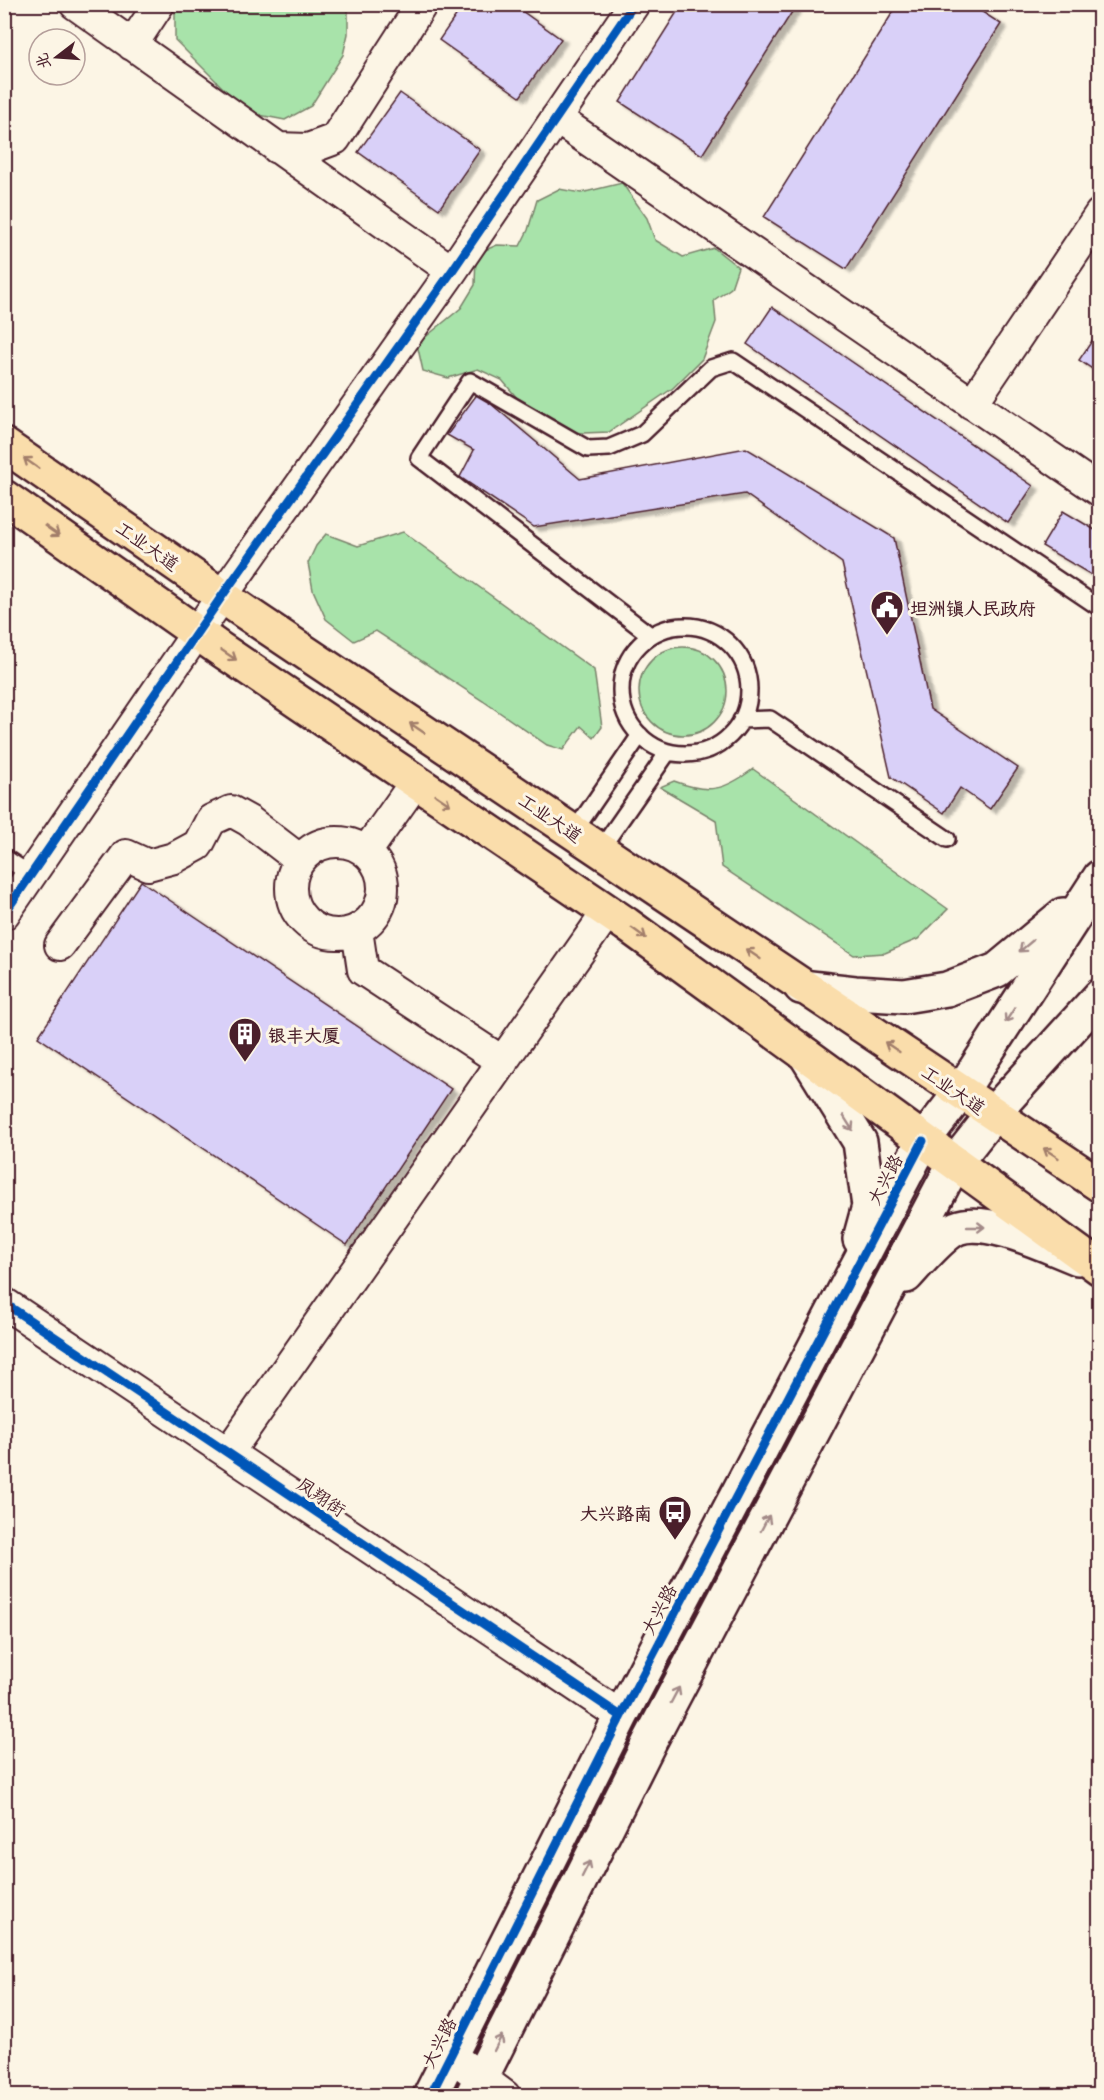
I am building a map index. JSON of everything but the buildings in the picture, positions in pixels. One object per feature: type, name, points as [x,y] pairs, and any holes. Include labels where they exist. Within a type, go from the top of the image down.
[{"type":"main road","name":"工业大道","points":[[4,445],[222,596],[586,842],[960,1094],[1100,1185]]},
{"type":"main road","points":[[4,497],[197,632],[608,911],[1097,1266]]},
{"type":"street","points":[[75,4],[452,271]]},
{"type":"street","points":[[132,45],[159,4]]},
{"type":"street","points":[[277,147],[308,149],[335,139],[422,4]]},
{"type":"street","points":[[4,914],[222,596],[452,271],[634,4]]},
{"type":"street","points":[[556,118],[1100,491]]},
{"type":"street","points":[[972,404],[1100,214]]},
{"type":"street","points":[[366,852],[416,781]]},
{"type":"street","points":[[60,945],[126,855],[148,865],[174,858],[198,845],[211,820],[231,811],[249,821],[300,860]]},
{"type":"street","points":[[339,842],[353,845],[366,852],[376,863],[382,878],[383,893],[379,908],[370,921],[357,930],[342,934],[326,933],[312,926],[301,916],[294,903],[291,888],[300,860],[311,850],[325,844],[339,842]]},
{"type":"street","points":[[801,987],[904,996],[947,989],[997,970],[1094,886]]},
{"type":"street","name":"大兴路","points":[[430,2096],[621,1716],[922,1141],[960,1094],[1094,886]]},
{"type":"street","points":[[228,1453],[608,911]]},
{"type":"street","points":[[357,930],[363,970],[503,1062]]},
{"type":"street","points":[[450,2055],[486,2090],[650,1741],[954,1164],[992,1115],[1100,996]]},
{"type":"street","points":[[806,1055],[860,1142],[869,1206],[845,1290]]},
{"type":"street","points":[[883,1298],[957,1228],[976,1226],[1001,1229],[1097,1266]]},
{"type":"street","name":"凤翔街","points":[[4,1303],[621,1716]]},
{"type":"lane","points":[[650,635],[419,458],[470,381],[588,449],[609,448],[642,434],[711,368],[733,361],[1100,608]]},
{"type":"lane","points":[[690,625],[710,630],[728,642],[741,658],[748,678],[748,700],[741,720],[729,737],[711,749],[690,754],[668,752],[649,743],[634,729],[624,710],[621,689],[624,669],[634,650],[650,635],[669,627],[690,625]]},
{"type":"lane","points":[[741,720],[770,719],[947,839]]},
{"type":"lane","points":[[586,842],[640,735]]},
{"type":"lane","points":[[586,842],[668,752]]},
{"type":"lane","points":[[4,857],[31,875]]},
{"type":"green space","points":[[175,5],[348,5],[348,34],[343,55],[311,106],[285,120],[259,115],[238,103],[175,40]]},
{"type":"green space","points":[[622,183],[647,218],[655,240],[683,257],[714,248],[738,267],[731,288],[714,300],[716,322],[702,359],[673,388],[609,432],[583,433],[560,431],[529,412],[502,380],[478,369],[448,378],[423,371],[417,344],[461,308],[475,285],[476,254],[497,245],[520,246],[528,230],[537,200],[559,189],[581,193]]},
{"type":"green space","points":[[403,532],[594,670],[602,727],[594,738],[581,726],[563,750],[547,745],[376,631],[354,641],[326,619],[313,590],[308,563],[316,546],[326,534],[358,546]]},
{"type":"green space","points":[[683,647],[700,651],[714,660],[723,674],[727,691],[723,708],[714,722],[700,731],[683,735],[666,731],[652,722],[643,708],[639,691],[643,674],[652,660],[666,651]]},
{"type":"green space","points":[[753,769],[948,909],[918,939],[885,953],[854,955],[722,867],[716,820],[660,787],[674,781],[697,788],[715,788],[733,782]]},
{"type":"cycle path","points":[[4,914],[222,596],[452,271],[634,4]]},
{"type":"cycle path","points":[[430,2096],[621,1716],[923,1141]]},
{"type":"cycle path","points":[[4,1303],[621,1716]]},
{"type":"place","name":"坦洲镇人民政府","points":[[887,636]]},
{"type":"place","name":"银丰大厦","points":[[245,1063]]},
{"type":"place","name":"大兴路南","points":[[675,1541]]}]
